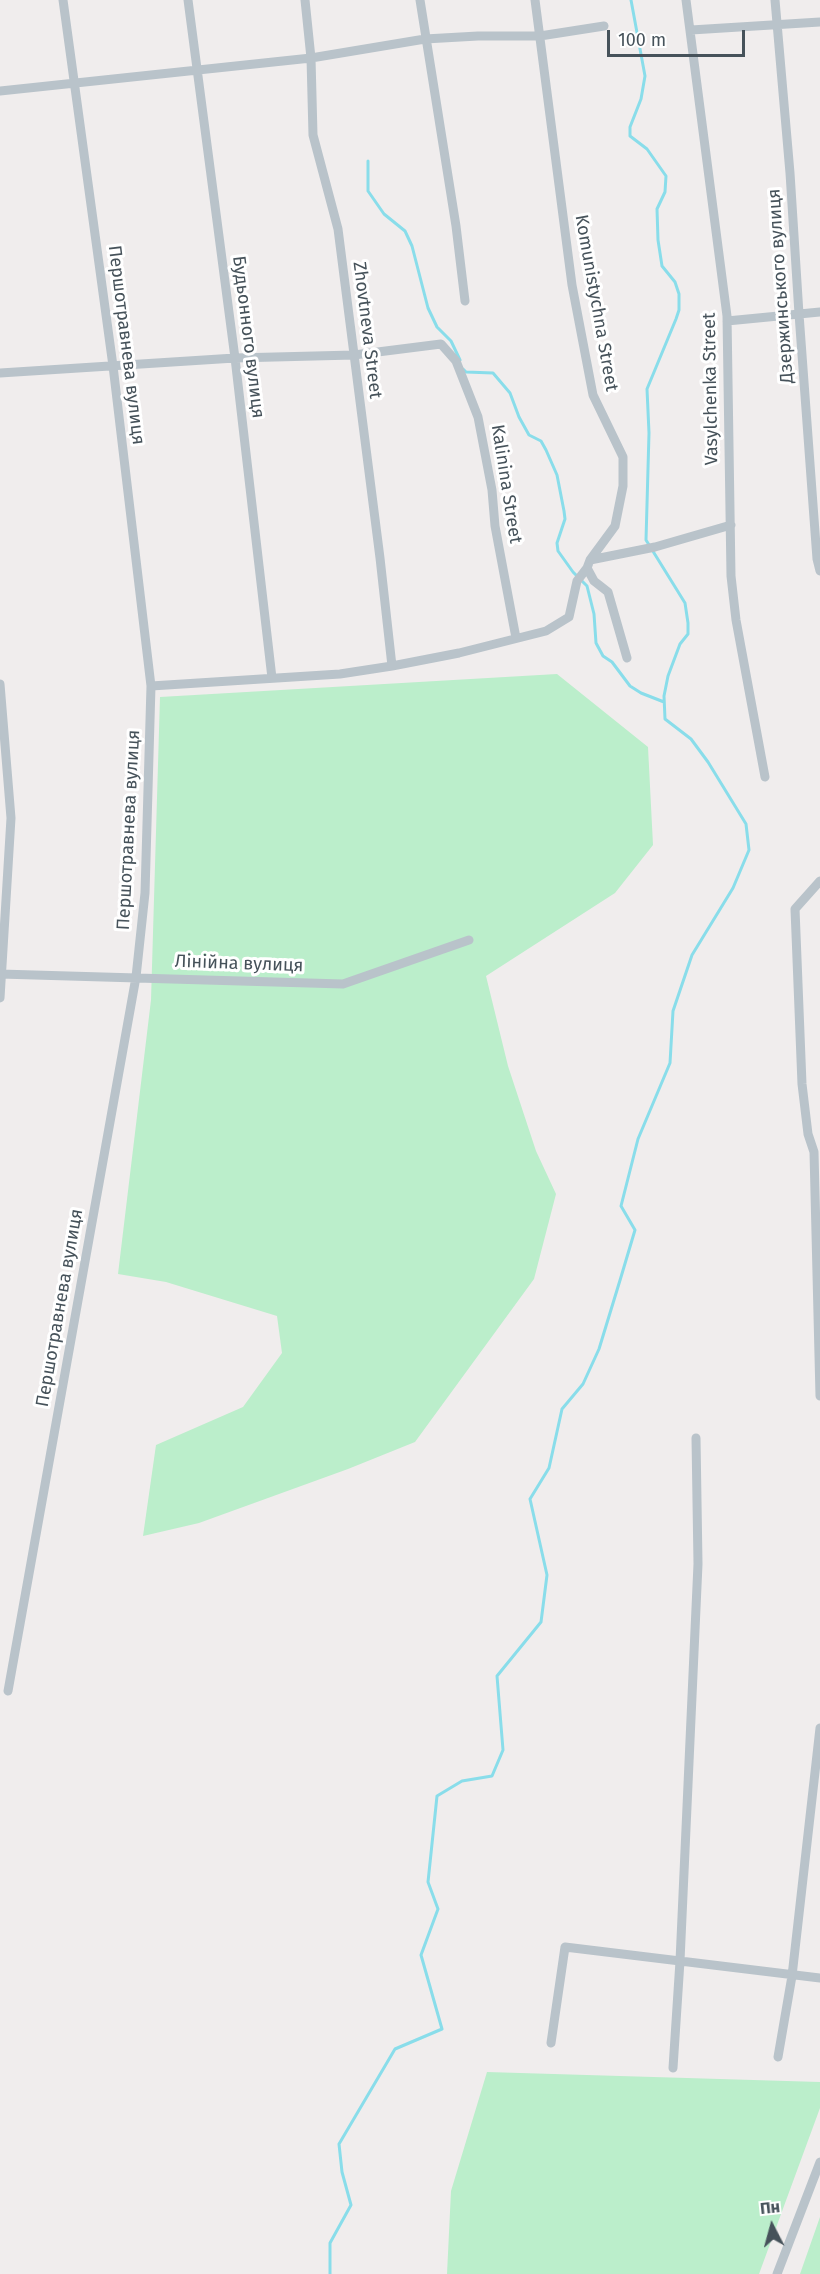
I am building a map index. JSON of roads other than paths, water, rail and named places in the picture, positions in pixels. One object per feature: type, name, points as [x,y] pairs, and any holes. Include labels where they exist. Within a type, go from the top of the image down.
[{"type":"street","name":"Першотравнева вулиця","points":[[8,1691],[135,977],[145,893],[151,686],[113,366],[63,0]]},
{"type":"street","name":"Будьонного вулиця","points":[[188,0],[235,358],[272,678]]},
{"type":"street","name":"Zhovtneva Street","points":[[305,0],[313,135],[338,229],[392,666]]},
{"type":"street","points":[[420,0],[442,134],[465,301]]},
{"type":"street","name":"Komunistychna Street","points":[[535,0],[572,285],[593,395],[623,457],[623,486],[615,526],[584,571]]},
{"type":"street","name":"Vasylchenka Street","points":[[686,0],[727,321],[731,576],[736,620],[765,777]]},
{"type":"street","name":"Дзержинського вулиця","points":[[775,0],[790,173],[817,559],[820,571]]},
{"type":"street","points":[[691,30],[820,22]]},
{"type":"street","points":[[0,92],[74,82],[310,58],[425,39],[540,36],[604,26]]},
{"type":"street","points":[[727,321],[820,312]]},
{"type":"street","name":"Kalinina Street","points":[[354,355],[441,344],[456,361],[478,417],[516,638]]},
{"type":"street","points":[[0,373],[235,358],[354,355]]},
{"type":"street","points":[[584,571],[731,525]]},
{"type":"street","points":[[151,686],[340,674],[459,653],[546,631],[569,617],[584,571]]},
{"type":"street","points":[[584,571],[608,592],[627,658]]},
{"type":"street","points":[[0,684],[4,781],[11,818],[0,998]]},
{"type":"street","points":[[820,881],[795,909],[802,1083],[808,1134],[814,1152],[820,1396]]},
{"type":"street","name":"Лінійна вулиця","points":[[1,974],[343,984],[469,940]]},
{"type":"street","points":[[673,2068],[698,1564],[696,1438]]},
{"type":"street","points":[[778,2057],[792,1976],[820,1728]]},
{"type":"street","points":[[551,2043],[565,1947],[820,1978]]},
{"type":"street","points":[[777,2274],[820,2162]]},
{"type":"waterway","points":[[330,2274],[330,2243],[351,2205],[342,2172],[339,2144],[395,2049],[442,2029],[421,1955],[438,1909],[428,1882],[437,1796],[462,1781],[492,1776],[503,1750],[497,1676],[541,1622],[547,1575],[530,1499],[549,1468],[562,1409],[583,1384],[599,1349],[635,1230],[621,1206],[638,1139],[670,1063],[673,1011],[692,955],[733,888],[749,850],[746,824],[708,762],[691,739],[665,719],[664,696],[668,676],[680,644],[688,634],[688,623],[685,603],[646,540],[649,433],[647,389],[676,319],[679,310],[679,294],[675,282],[662,266],[658,240],[657,209],[665,192],[666,176],[647,149],[630,136],[630,127],[641,99],[645,76],[631,0]]},
{"type":"waterway","points":[[368,161],[368,191],[384,214],[405,231],[412,246],[428,308],[437,327],[451,341],[460,360]]},
{"type":"waterway","points":[[463,369],[466,372],[493,373],[510,393],[529,435],[541,441],[557,475],[564,511],[565,519],[557,543],[558,551],[573,572],[587,586],[594,614],[596,643],[603,656],[612,662],[630,686],[664,702]]}]
